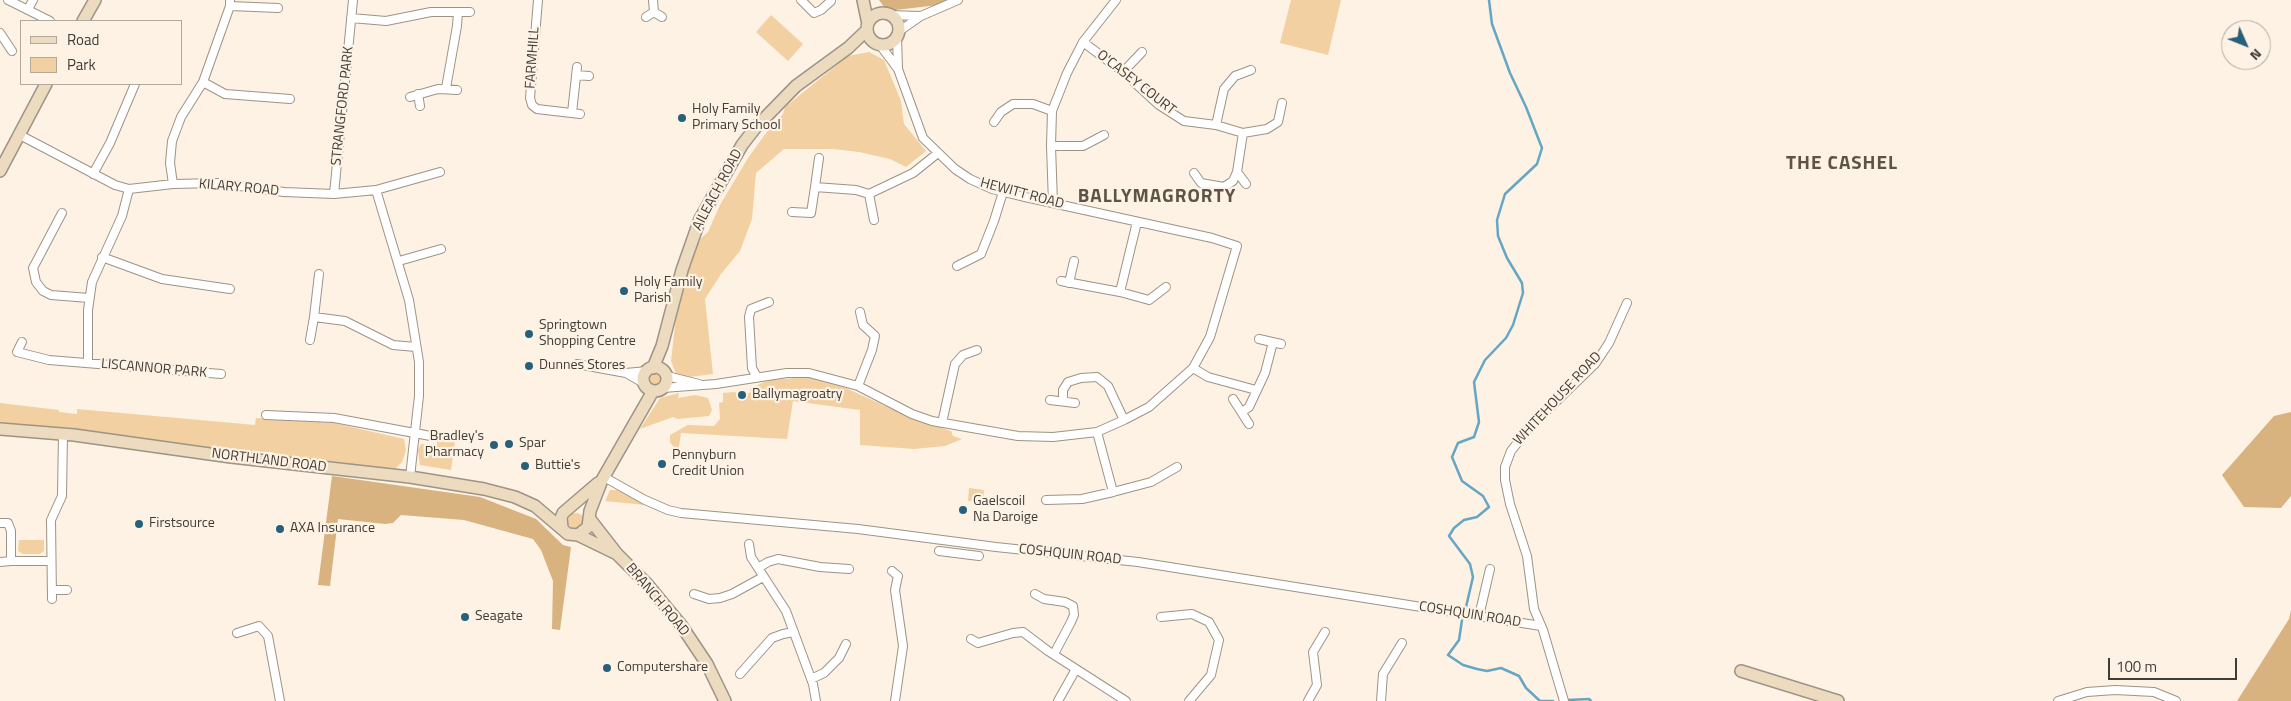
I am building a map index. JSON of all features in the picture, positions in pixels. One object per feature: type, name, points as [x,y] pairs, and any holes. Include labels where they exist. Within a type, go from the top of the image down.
[{"type":"main road","points":[[84,20],[95,0]]},
{"type":"main road","points":[[864,0],[897,22],[898,34],[890,43],[877,44],[870,39],[864,0]]},
{"type":"main road","points":[[867,27],[874,16],[887,14]]},
{"type":"main road","name":"AILEACH ROAD","points":[[657,371],[682,270],[700,219],[737,153],[756,127],[796,86],[848,48],[867,27]]},
{"type":"main road","name":"AILEACH ROAD","points":[[848,48],[877,44]]},
{"type":"main road","points":[[0,171],[45,85]]},
{"type":"main road","points":[[603,478],[569,508],[561,518],[562,527],[568,534],[578,535],[588,527],[589,517],[603,478],[653,388],[666,383],[657,371],[644,377],[653,388]]},
{"type":"main road","name":"NORTHLAND ROAD","points":[[0,429],[63,434],[231,457],[410,477],[484,489],[515,497],[535,506],[562,527]]},
{"type":"main road","name":"NORTHLAND ROAD","points":[[535,506],[569,508]]},
{"type":"main road","points":[[569,508],[580,508],[589,517]]},
{"type":"main road","name":"BRANCH ROAD","points":[[589,517],[617,554],[647,584],[681,625],[706,664],[725,701]]},
{"type":"main road","name":"BRANCH ROAD","points":[[578,535],[617,554]]},
{"type":"main road","points":[[1741,671],[1838,701]]},
{"type":"street","points":[[8,0],[48,20]]},
{"type":"street","points":[[28,9],[33,0]]},
{"type":"street","name":"STRANGFORD PARK","points":[[334,194],[353,0]]},
{"type":"street","name":"FARMHILL","points":[[538,0],[530,89],[532,105],[537,109],[576,113],[576,71],[588,76]]},
{"type":"street","points":[[654,0],[650,15],[662,17]]},
{"type":"street","points":[[801,0],[814,13],[821,10],[831,1]]},
{"type":"street","points":[[898,34],[921,16],[958,0]]},
{"type":"street","points":[[1053,204],[1052,111],[1067,73],[1083,42],[1116,0]]},
{"type":"street","points":[[173,184],[170,163],[172,141],[181,116],[203,82],[230,3],[278,8]]},
{"type":"street","points":[[351,18],[386,21],[431,12],[470,12]]},
{"type":"street","points":[[446,88],[458,12]]},
{"type":"street","points":[[887,14],[921,16]]},
{"type":"street","points":[[0,33],[12,51]]},
{"type":"street","name":"HEWITT ROAD","points":[[898,34],[898,69],[923,138],[970,179],[1003,192],[1212,238],[1237,246],[1210,337],[1194,368]]},
{"type":"street","name":"O'CASEY COURT","points":[[1083,42],[1123,72],[1159,105],[1184,121],[1216,125],[1243,133]]},
{"type":"street","name":"HEWITT ROAD","points":[[877,44],[898,69]]},
{"type":"street","points":[[1123,72],[1142,52]]},
{"type":"street","points":[[1216,125],[1224,89],[1235,76],[1251,70]]},
{"type":"street","points":[[203,82],[225,94],[290,98]]},
{"type":"street","points":[[93,174],[110,143],[135,85]]},
{"type":"street","points":[[410,97],[446,88],[457,90]]},
{"type":"street","points":[[418,94],[420,106]]},
{"type":"street","points":[[1194,173],[1201,183],[1224,186],[1232,180],[1237,172],[1243,133],[1266,129],[1278,122],[1282,103]]},
{"type":"street","points":[[994,122],[1001,112],[1014,104],[1033,104],[1052,111]]},
{"type":"street","name":"KILARY ROAD","points":[[18,134],[115,185],[129,189],[173,184],[218,183],[284,192],[334,194],[376,190],[440,172]]},
{"type":"street","points":[[1051,146],[1083,146],[1104,135]]},
{"type":"street","points":[[815,186],[856,190],[869,194],[913,173],[938,153]]},
{"type":"street","points":[[792,212],[811,213],[819,158]]},
{"type":"street","points":[[1237,172],[1246,184]]},
{"type":"street","name":"LISCANNOR PARK","points":[[88,363],[89,298],[92,282],[122,216],[129,189]]},
{"type":"street","points":[[376,190],[409,300],[420,379],[410,477]]},
{"type":"street","points":[[957,266],[981,254],[1003,192]]},
{"type":"street","points":[[869,194],[874,220]]},
{"type":"street","points":[[62,213],[33,268],[36,282],[43,291],[51,294],[89,298]]},
{"type":"street","points":[[1120,292],[1136,222]]},
{"type":"street","points":[[429,243],[432,252]]},
{"type":"street","points":[[399,262],[441,249]]},
{"type":"street","points":[[102,258],[162,279],[230,289]]},
{"type":"street","points":[[1069,283],[1074,261]]},
{"type":"street","points":[[310,340],[319,274]]},
{"type":"street","points":[[1061,281],[1120,292],[1150,300],[1166,287]]},
{"type":"street","points":[[757,377],[752,368],[749,317],[751,309],[769,302]]},
{"type":"street","name":"WHITEHOUSE ROAD","points":[[1564,701],[1542,626],[1534,608],[1527,556],[1510,504],[1505,480],[1505,467],[1510,451],[1530,427],[1595,364],[1609,342],[1627,303]]},
{"type":"street","points":[[858,386],[872,350],[875,336],[863,325],[860,312]]},
{"type":"street","points":[[314,318],[345,321],[393,345],[416,347]]},
{"type":"street","points":[[1259,339],[1281,344]]},
{"type":"street","name":"LISCANNOR PARK","points":[[22,342],[17,352],[49,360],[221,374]]},
{"type":"street","points":[[1242,412],[1249,407],[1265,373],[1273,342]]},
{"type":"street","points":[[942,423],[955,364],[963,356],[977,350]]},
{"type":"street","points":[[577,364],[626,372],[657,371],[701,385]]},
{"type":"street","points":[[626,372],[653,388],[701,385],[787,373],[809,373],[858,386],[912,414],[942,423],[1018,436],[1053,437],[1097,432],[1124,420],[1149,406],[1194,368],[1208,377],[1256,390]]},
{"type":"street","points":[[1063,402],[1063,390],[1068,382],[1081,378],[1097,378],[1108,386],[1124,420]]},
{"type":"street","points":[[1233,399],[1249,424]]},
{"type":"street","points":[[1050,400],[1075,403]]},
{"type":"street","points":[[266,416],[334,418],[436,437]]},
{"type":"street","points":[[1097,432],[1113,492]]},
{"type":"street","points":[[52,598],[51,520],[62,496],[63,434]]},
{"type":"street","points":[[1046,500],[1082,499],[1113,492],[1151,482],[1177,467]]},
{"type":"street","name":"COSHQUIN ROAD","points":[[603,478],[645,500],[674,512],[858,530],[1138,562],[1542,626]]},
{"type":"street","points":[[0,523],[8,523],[11,531],[11,561]]},
{"type":"street","points":[[955,553],[956,542]]},
{"type":"street","points":[[749,544],[751,557],[786,611],[812,679],[816,701]]},
{"type":"street","points":[[938,552],[979,556]]},
{"type":"street","points":[[758,568],[778,558],[820,567],[849,570]]},
{"type":"street","points":[[0,562],[51,561]]},
{"type":"street","points":[[1479,616],[1490,569]]},
{"type":"street","points":[[892,571],[898,576],[895,590],[903,646],[895,701]]},
{"type":"street","points":[[694,594],[709,599],[720,598],[732,594],[763,577]]},
{"type":"street","points":[[52,590],[67,590]]},
{"type":"street","points":[[1035,594],[1073,606],[1074,615],[1054,654]]},
{"type":"street","points":[[1162,617],[1192,614],[1209,622],[1219,640],[1211,675],[1189,701]]},
{"type":"street","points":[[237,633],[259,626],[268,636],[280,701]]},
{"type":"street","points":[[740,674],[772,638],[794,632]]},
{"type":"street","points":[[971,639],[978,643],[1013,633],[1024,632],[1076,669],[1126,701]]},
{"type":"street","points":[[1308,701],[1317,685],[1313,652],[1325,632]]},
{"type":"street","points":[[1381,701],[1383,674],[1402,643]]},
{"type":"street","points":[[812,679],[824,673],[839,658],[846,644]]},
{"type":"street","points":[[1058,701],[1076,669]]},
{"type":"street","points":[[2058,701],[2087,692],[2115,690],[2154,692],[2176,701]]},
{"type":"green space","points":[[1291,0],[1341,0],[1328,55],[1280,43]]},
{"type":"green space","points":[[771,15],[803,44],[788,61],[756,32]]},
{"type":"green space","points":[[869,52],[884,60],[901,101],[904,124],[926,151],[906,167],[890,159],[859,152],[833,149],[784,149],[756,173],[752,219],[740,251],[721,274],[705,299],[713,374],[689,377],[676,374],[671,361],[676,317],[685,278],[699,240],[708,232],[720,205],[748,158],[769,129],[783,114],[785,107],[848,56]]},
{"type":"green space","points":[[652,371],[658,371],[663,376],[661,385],[652,387],[647,382],[647,376]]},
{"type":"green space","points":[[799,375],[839,385],[914,419],[951,431],[953,436],[962,439],[945,446],[914,449],[860,445],[860,410],[793,401],[787,439],[681,433],[678,453],[670,442],[670,435],[688,425],[714,426],[720,419],[719,403],[723,402],[723,393],[735,392],[741,398],[751,392],[750,389],[768,380],[796,378]]},
{"type":"green space","points":[[679,393],[678,398],[695,395],[708,398],[712,410],[709,416],[677,419],[673,417],[640,429],[660,398]]},
{"type":"green space","points":[[0,403],[77,414],[77,409],[255,425],[256,418],[334,423],[404,439],[406,450],[402,462],[395,469],[391,470],[296,459],[271,452],[238,451],[0,425]]},
{"type":"green space","points":[[437,440],[455,442],[451,470],[420,465],[418,450],[421,444],[434,445],[437,444]]},
{"type":"green space","points":[[969,488],[984,490],[983,502],[968,501]]},
{"type":"green space","points":[[610,490],[618,490],[645,505],[605,501]]},
{"type":"green space","points":[[576,513],[582,515],[584,521],[582,527],[576,529],[570,527],[568,521],[570,515]]},
{"type":"green space","points":[[19,540],[44,540],[44,551],[40,554],[23,554],[18,551]]},
{"type":"shaded area","points":[[879,0],[950,0],[938,5],[887,11]]},
{"type":"shaded area","points":[[2291,412],[2291,496],[2281,508],[2244,507],[2222,475],[2274,416]]},
{"type":"shaded area","points":[[332,476],[480,497],[536,519],[563,545],[571,547],[560,630],[552,629],[553,581],[541,550],[533,539],[464,520],[401,515],[393,523],[385,524],[338,519],[330,586],[318,585]]},
{"type":"shaded area","points":[[2291,610],[2291,701],[2237,701],[2289,619]]},
{"type":"waterway","points":[[1466,607],[1473,577],[1470,564],[1449,536],[1454,528],[1464,520],[1477,517],[1489,507],[1483,496],[1462,481],[1452,457],[1458,443],[1474,437],[1479,422],[1474,382],[1485,360],[1506,338],[1513,325],[1523,293],[1522,283],[1507,258],[1498,236],[1497,220],[1505,194],[1537,164],[1542,148],[1510,73],[1492,24],[1489,0]]},
{"type":"waterway","points":[[1462,620],[1459,640],[1448,655],[1463,665],[1477,669],[1487,671],[1501,668],[1519,676],[1526,688],[1540,701],[1553,701]]},
{"type":"waterway","points":[[1568,700],[1589,699],[1591,701]]},
{"type":"place","name":"Holy Family Primary School","points":[[682,118]]},
{"type":"place","name":"Holy Family Parish","points":[[624,291]]},
{"type":"place","name":"Springtown Shopping Centre","points":[[529,334]]},
{"type":"place","name":"Dunnes Stores","points":[[529,366]]},
{"type":"place","name":"Ballymagroatry","points":[[742,395]]},
{"type":"place","name":"Spar","points":[[509,444]]},
{"type":"place","name":"Bradley's Pharmacy","points":[[494,445]]},
{"type":"place","name":"Pennyburn Credit Union","points":[[662,464]]},
{"type":"place","name":"Buttie's","points":[[525,466]]},
{"type":"place","name":"Gaelscoil Na Daroige","points":[[963,510]]},
{"type":"place","name":"Firstsource","points":[[139,524]]},
{"type":"place","name":"AXA Insurance","points":[[280,529]]},
{"type":"place","name":"Seagate","points":[[465,617]]},
{"type":"place","name":"Computershare","points":[[607,668]]},
{"type":"district","name":"THE CASHEL","points":[[1842,164]]},
{"type":"district","name":"BALLYMAGRORTY","points":[[1157,197]]}]
